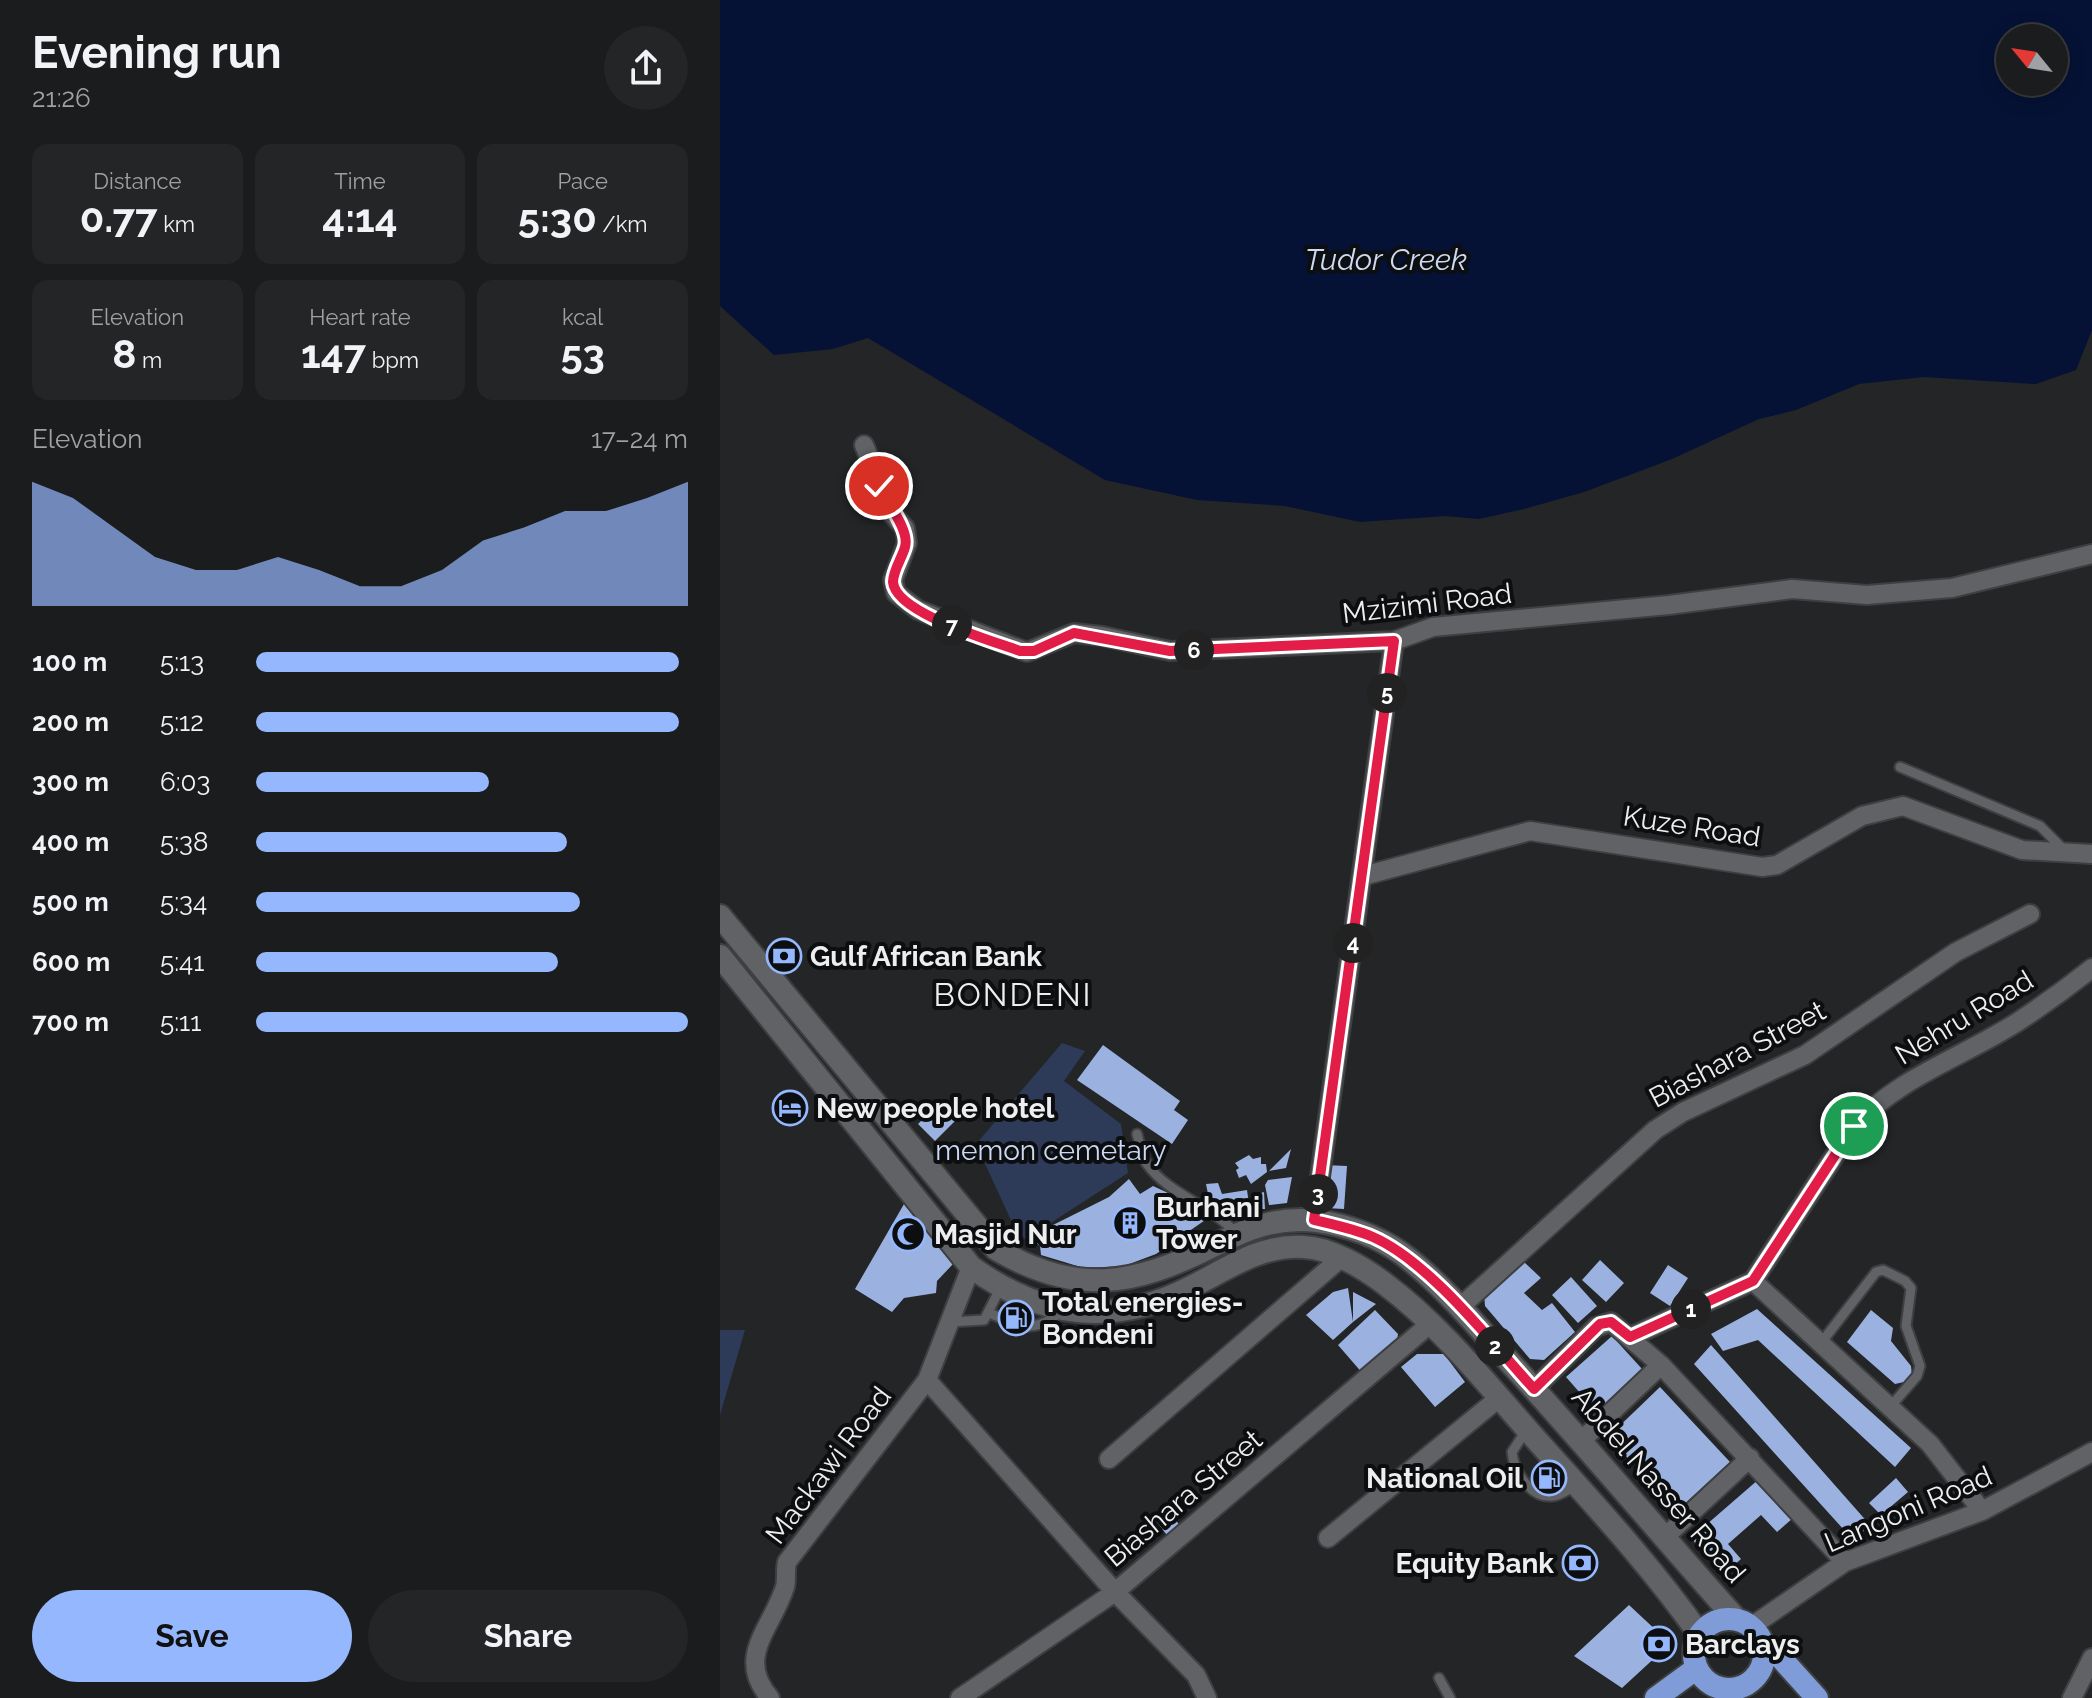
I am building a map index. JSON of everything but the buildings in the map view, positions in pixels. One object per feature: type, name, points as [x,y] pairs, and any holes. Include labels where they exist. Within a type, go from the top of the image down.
[{"type":"highway","points":[[1751,1630],[1761,1669],[1750,1692],[1711,1693],[1697,1668],[1695,1646],[1700,1635],[1722,1619],[1751,1630],[1817,1698]]},
{"type":"highway","points":[[1656,1698],[1697,1668]]},
{"type":"main road","name":"Abdel Nasser Road","points":[[720,916],[996,1249],[1019,1262],[1059,1277],[1085,1281],[1128,1280],[1170,1267],[1236,1233],[1270,1222],[1314,1220],[1341,1226],[1387,1245],[1418,1268],[1459,1308],[1751,1630]]},
{"type":"main road","points":[[747,948],[724,960],[971,1267],[1001,1287],[1065,1309],[1101,1314],[1134,1310],[1193,1286],[1257,1253],[1283,1247],[1308,1247],[1341,1258],[1384,1283],[1430,1324],[1652,1570],[1700,1635]]},
{"type":"street","name":"Mzizimi Road","points":[[864,445],[893,515],[905,528],[907,543],[893,580],[896,593],[918,610],[1020,651],[1034,651],[1074,633],[1170,651],[1394,641],[1433,627],[1669,605],[1792,589],[1867,595],[1952,588],[2092,554]]},
{"type":"street","points":[[1314,1220],[1394,641]]},
{"type":"street","name":"Kuze Road","points":[[1363,876],[1530,831],[1762,867],[1777,865],[1862,816],[1903,806],[2022,850],[2092,854]]},
{"type":"street","name":"Biashara Street","points":[[1459,1308],[1655,1130],[1683,1112],[1805,1055],[1956,952],[2030,914]]},
{"type":"street","name":"Nehru Road","points":[[1753,1281],[1854,1126],[1870,1109],[1894,1091],[2017,1022],[2092,968]]},
{"type":"street","points":[[1109,1459],[1341,1258]]},
{"type":"street","name":"Mackawi Road","points":[[770,1698],[756,1682],[755,1661],[785,1586],[787,1562],[927,1380],[971,1267]]},
{"type":"street","points":[[1630,1337],[1753,1281],[1930,1444],[1982,1511]]},
{"type":"street","points":[[1534,1389],[1600,1324],[1611,1322],[1661,1365],[1845,1562]]},
{"type":"street","name":"Biashara Street","points":[[960,1698],[1115,1592],[1430,1324]]},
{"type":"street","points":[[1581,1441],[1661,1365]]},
{"type":"street","points":[[927,1380],[1115,1592],[1196,1675],[1207,1698]]},
{"type":"street","points":[[1328,1538],[1499,1398]]},
{"type":"street","name":"Langoni Road","points":[[1751,1630],[1845,1562],[1982,1511],[2092,1452]]},
{"type":"street","points":[[1666,1536],[1750,1458]]},
{"type":"street","points":[[2072,1698],[2092,1658]]},
{"type":"lane","points":[[1900,767],[2040,826],[2065,852]]},
{"type":"lane","points":[[1137,1134],[1145,1162],[1161,1178],[1219,1215],[1236,1233]]},
{"type":"lane","points":[[1821,1343],[1876,1272],[1883,1270],[1905,1281],[1911,1288],[1906,1326],[1920,1366],[1917,1376],[1890,1407]]},
{"type":"lane","points":[[950,1322],[984,1320],[1001,1287]]},
{"type":"lane","points":[[989,1313],[1025,1327],[1045,1325],[1065,1309]]},
{"type":"lane","points":[[1527,1429],[1512,1452],[1513,1465],[1524,1482],[1541,1495],[1554,1497],[1576,1485]]},
{"type":"lane","points":[[1439,1678],[1450,1698]]},
{"type":"green space","name":"memon cemetary","points":[[1062,1043],[1085,1051],[1064,1081],[1121,1124],[1128,1173],[1049,1224],[1029,1243],[1015,1229],[976,1144]]},
{"type":"green space","points":[[720,1330],[745,1330],[720,1415]]},
{"type":"water","name":"Tudor Creek","points":[[720,0],[2092,0],[2092,330],[2076,370],[2036,384],[1924,377],[1859,384],[1796,410],[1759,419],[1672,459],[1584,492],[1524,509],[1479,519],[1445,516],[1360,522],[1285,506],[1197,500],[1105,480],[868,338],[833,349],[774,355],[720,306]]},
{"type":"place","name":"Gulf African Bank","points":[[784,956]]},
{"type":"place","name":"New people hotel","points":[[790,1108]]},
{"type":"place","name":"Burhani Tower","points":[[1130,1223]]},
{"type":"place","name":"Masjid Nur","points":[[908,1234]]},
{"type":"place","name":"Total energies- Bondeni","points":[[1016,1318]]},
{"type":"place","name":"National Oil","points":[[1549,1478]]},
{"type":"place","name":"Equity Bank","points":[[1580,1563]]},
{"type":"place","name":"Barclays","points":[[1659,1644]]},
{"type":"district","name":"BONDENI","points":[[1013,995]]},
{"type":"route","points":[[879,486],[893,515],[905,528],[907,543],[893,580],[896,593],[905,603],[918,610],[1020,651],[1044,648],[1074,633],[1170,651],[1271,644],[1394,641],[1314,1220],[1375,1238],[1400,1253],[1459,1308],[1534,1389],[1600,1324],[1611,1322],[1630,1337],[1753,1281],[1854,1126]]}]
